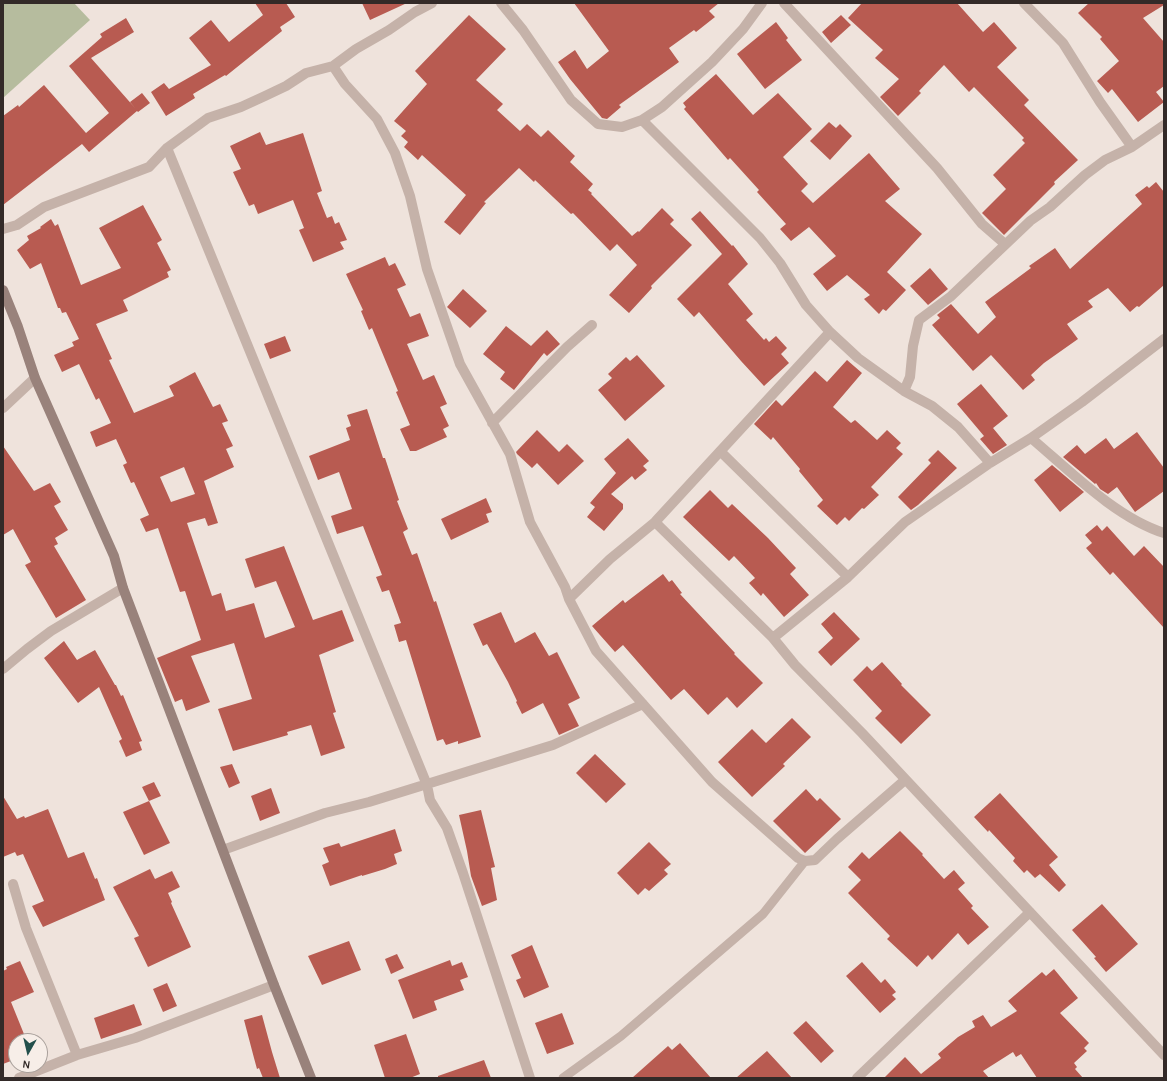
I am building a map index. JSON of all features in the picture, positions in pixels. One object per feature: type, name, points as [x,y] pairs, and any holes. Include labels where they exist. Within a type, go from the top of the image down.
[{"type":"street","points":[[3,229],[17,225],[44,207],[150,167],[167,148],[208,118],[241,107],[265,96],[286,86],[306,73],[333,66],[356,49],[432,3]]},
{"type":"street","points":[[501,3],[523,30],[571,100],[598,124],[622,127],[642,120],[662,107],[712,62],[743,29],[762,3]]},
{"type":"street","points":[[784,3],[937,168],[982,224],[1005,244]]},
{"type":"street","points":[[1024,3],[1063,42],[1092,91],[1132,147]]},
{"type":"street","points":[[333,66],[345,84],[377,119],[395,154],[410,196],[427,269],[460,364],[510,454],[530,522],[565,587],[596,651],[712,782],[798,858],[805,861],[815,860],[904,780]]},
{"type":"street","points":[[642,120],[760,238],[780,263],[806,305],[830,332],[858,358],[904,390],[932,406],[958,427],[990,463]]},
{"type":"street","points":[[904,390],[910,377],[913,346],[919,320],[950,297],[1030,220],[1050,206],[1085,175],[1105,160],[1132,147],[1164,125]]},
{"type":"street","points":[[167,148],[427,785],[430,800],[447,828],[530,1078]]},
{"type":"street","points":[[3,290],[18,327],[35,378],[114,556],[123,588],[274,985],[311,1078]]},
{"type":"street","points":[[492,423],[567,347],[592,325]]},
{"type":"street","points":[[569,598],[610,559],[655,522],[830,332]]},
{"type":"street","points":[[773,638],[848,577],[905,522],[1082,402],[1164,339]]},
{"type":"street","points":[[3,408],[35,378]]},
{"type":"street","points":[[1031,438],[1095,492],[1129,518],[1164,533]]},
{"type":"street","points":[[721,452],[848,577]]},
{"type":"street","points":[[655,522],[773,638],[795,665],[862,733],[904,780],[1030,912],[1160,1044],[1164,1055]]},
{"type":"street","points":[[3,669],[51,631],[123,588]]},
{"type":"street","points":[[223,850],[326,813],[427,785],[553,745],[643,704]]},
{"type":"street","points":[[13,884],[26,928],[77,1055]]},
{"type":"street","points":[[857,1078],[1030,912]]},
{"type":"street","points":[[19,1078],[77,1055],[135,1038],[274,985]]},
{"type":"lane","points":[[563,1078],[621,1036],[763,914],[805,861]]},
{"type":"green space","points":[[3,3],[74,3],[90,20],[3,98]]},
{"type":"building","points":[[255,3],[286,3],[295,17],[280,27],[282,31],[226,76],[225,75],[193,94],[195,98],[166,116],[151,92],[164,83],[169,89],[211,65],[189,38],[211,20],[229,42],[263,15]]},
{"type":"building","points":[[362,3],[407,3],[370,20]]},
{"type":"building","points":[[574,3],[719,3],[709,11],[715,17],[696,32],[694,30],[669,48],[679,62],[619,105],[621,107],[607,119],[602,118],[558,62],[575,50],[587,69],[609,51]]},
{"type":"building","points":[[862,3],[957,3],[983,32],[994,22],[1017,48],[997,67],[1029,100],[1024,105],[1078,160],[1054,182],[1055,184],[1004,235],[982,213],[1006,189],[993,175],[1025,143],[1022,140],[1024,138],[974,87],[969,92],[944,65],[919,91],[921,93],[898,116],[880,97],[899,79],[875,58],[883,50],[848,18]]},
{"type":"building","points":[[1089,3],[1164,3],[1164,5],[1143,18],[1164,42],[1164,86],[1156,92],[1164,102],[1138,122],[1112,89],[1108,93],[1097,81],[1119,61],[1100,39],[1102,37],[1078,13]]},
{"type":"building","points":[[469,15],[506,49],[476,80],[503,104],[497,110],[520,131],[527,124],[541,137],[548,130],[575,156],[570,162],[593,184],[588,190],[592,193],[591,194],[632,236],[638,231],[639,232],[662,208],[674,220],[670,224],[692,245],[651,286],[652,288],[629,313],[609,295],[637,265],[617,244],[610,251],[573,213],[571,214],[535,180],[534,182],[519,168],[484,202],[486,203],[460,235],[444,222],[466,195],[422,155],[418,160],[404,147],[408,142],[401,136],[406,131],[394,121],[427,84],[415,71]]},
{"type":"building","points":[[841,15],[851,25],[831,43],[822,32]]},
{"type":"building","points":[[126,18],[134,32],[91,58],[135,108],[130,102],[142,93],[150,103],[138,112],[137,111],[89,152],[82,144],[3,205],[3,116],[18,105],[19,107],[44,85],[86,133],[109,113],[69,66],[102,37],[100,34]]},
{"type":"building","points":[[776,22],[788,38],[786,40],[802,60],[765,89],[737,54]]},
{"type":"building","points":[[716,74],[753,115],[778,93],[812,129],[783,157],[808,184],[801,191],[813,203],[869,153],[900,189],[885,201],[922,234],[887,272],[906,290],[886,311],[883,309],[879,314],[864,299],[870,295],[847,275],[827,291],[813,274],[836,256],[809,227],[791,241],[780,229],[786,224],[757,192],[759,190],[730,158],[728,160],[684,109],[686,107],[683,103]]},
{"type":"building","points":[[829,122],[836,128],[840,124],[852,136],[830,160],[810,141]]},
{"type":"building","points":[[260,132],[266,145],[303,133],[322,191],[317,193],[327,218],[332,216],[335,224],[339,222],[347,240],[340,242],[344,249],[313,262],[299,230],[304,228],[293,200],[258,214],[254,204],[249,206],[233,172],[241,169],[230,146]]},
{"type":"building","points":[[1156,182],[1164,192],[1164,285],[1139,307],[1137,306],[1130,312],[1108,288],[1088,301],[1093,307],[1067,324],[1078,339],[1044,363],[1031,375],[1035,380],[1023,390],[991,355],[973,371],[932,325],[940,318],[937,315],[951,304],[978,334],[996,317],[985,302],[1031,268],[1029,266],[1055,248],[1070,269],[1142,204],[1135,195],[1147,186],[1149,188]]},
{"type":"building","points":[[143,205],[162,240],[157,243],[171,270],[167,272],[169,277],[123,300],[128,311],[96,324],[112,359],[109,360],[134,413],[174,396],[169,386],[195,372],[213,407],[220,404],[228,421],[222,423],[233,446],[226,449],[234,467],[204,481],[218,523],[208,526],[205,518],[187,523],[212,596],[221,593],[226,611],[254,603],[265,638],[295,627],[276,581],[255,588],[245,559],[284,546],[313,620],[342,610],[354,641],[319,655],[336,712],[333,713],[345,748],[321,756],[311,725],[287,732],[288,735],[233,751],[218,709],[252,699],[234,643],[191,656],[210,702],[186,711],[182,699],[175,702],[157,658],[201,640],[185,591],[180,592],[158,528],[146,532],[140,519],[149,515],[134,482],[131,483],[123,465],[127,463],[116,439],[96,447],[90,432],[111,423],[99,398],[96,400],[79,364],[62,372],[54,355],[74,346],[72,342],[79,339],[66,312],[62,313],[60,308],[58,308],[41,263],[30,269],[17,250],[29,240],[27,236],[41,228],[40,227],[51,219],[55,226],[58,224],[81,285],[121,268],[99,228]],"holes":[[[184,467],[195,494],[171,502],[160,477]]]},
{"type":"building","points":[[700,211],[732,246],[733,245],[748,264],[728,284],[753,314],[746,320],[764,340],[766,338],[769,342],[776,336],[787,348],[781,354],[789,363],[764,386],[699,312],[694,317],[677,299],[722,254],[691,219]]},
{"type":"building","points":[[385,257],[389,266],[395,263],[406,285],[397,289],[410,317],[420,313],[429,336],[407,344],[423,380],[434,375],[447,404],[440,407],[449,426],[443,429],[447,437],[416,451],[410,451],[400,429],[410,425],[396,392],[398,391],[372,328],[369,330],[361,311],[363,310],[346,274]]},
{"type":"building","points":[[930,268],[948,289],[928,305],[910,286]]},
{"type":"building","points":[[463,289],[487,311],[470,328],[447,307]]},
{"type":"building","points":[[506,326],[531,346],[547,330],[560,344],[547,356],[544,353],[514,390],[500,379],[505,372],[483,354]]},
{"type":"building","points":[[285,336],[291,351],[270,359],[264,344]]},
{"type":"building","points":[[637,355],[665,386],[625,421],[598,390],[612,378],[608,374],[626,357],[630,361]]},
{"type":"building","points":[[847,360],[862,373],[833,407],[851,423],[855,420],[877,440],[887,430],[901,443],[896,448],[903,454],[871,487],[879,495],[864,509],[862,508],[849,521],[845,517],[837,525],[817,506],[823,500],[799,471],[800,469],[773,437],[771,440],[754,424],[776,400],[782,406],[815,371],[827,382]]},
{"type":"building","points":[[981,384],[1008,416],[993,428],[1007,445],[993,454],[980,439],[984,436],[957,404]]},
{"type":"building","points":[[367,409],[399,500],[397,501],[408,529],[403,532],[412,555],[417,553],[434,602],[436,601],[481,737],[458,744],[458,741],[446,745],[443,739],[437,741],[406,640],[399,642],[394,625],[401,623],[389,590],[382,592],[376,577],[382,575],[363,526],[337,534],[331,516],[352,509],[339,472],[318,480],[309,456],[350,440],[346,428],[351,426],[347,415]]},
{"type":"building","points":[[537,430],[559,452],[567,444],[584,461],[558,485],[537,463],[532,468],[516,452]]},
{"type":"building","points":[[1137,432],[1164,468],[1164,491],[1135,512],[1117,487],[1108,494],[1100,489],[1096,483],[1095,484],[1063,457],[1077,445],[1085,454],[1106,438],[1114,449]]},
{"type":"building","points":[[628,438],[649,461],[643,466],[647,470],[635,480],[632,476],[611,494],[623,504],[623,509],[604,531],[587,517],[595,507],[590,503],[616,473],[604,459]]},
{"type":"building","points":[[3,446],[34,491],[50,483],[61,502],[54,506],[68,530],[55,538],[58,544],[54,546],[86,600],[56,618],[25,565],[31,562],[13,529],[3,535]]},
{"type":"building","points":[[938,450],[957,468],[911,510],[898,497],[931,463],[928,460]]},
{"type":"building","points":[[1052,465],[1084,492],[1060,512],[1034,480]]},
{"type":"building","points":[[710,490],[728,508],[732,504],[768,538],[796,568],[790,574],[809,595],[784,617],[763,593],[761,596],[749,583],[755,578],[734,556],[729,561],[683,517]]},
{"type":"building","points":[[486,498],[492,512],[486,514],[489,522],[451,540],[441,519]]},
{"type":"building","points":[[1097,525],[1102,531],[1107,526],[1134,556],[1144,546],[1164,567],[1164,628],[1113,572],[1110,575],[1086,548],[1092,543],[1085,535]]},
{"type":"building","points":[[663,574],[669,582],[672,580],[682,593],[680,594],[735,653],[734,654],[763,683],[737,708],[727,697],[708,715],[684,689],[671,700],[623,645],[615,652],[592,626],[623,600],[625,603]]},
{"type":"building","points":[[501,612],[515,643],[535,632],[549,656],[557,652],[580,698],[568,704],[579,726],[559,735],[543,703],[522,714],[508,682],[487,644],[483,646],[473,624]]},
{"type":"building","points":[[834,612],[860,639],[831,666],[818,652],[833,638],[821,624]]},
{"type":"building","points":[[64,641],[77,660],[95,650],[121,696],[123,695],[142,741],[139,742],[142,750],[126,757],[119,741],[122,739],[99,687],[78,703],[44,658]]},
{"type":"building","points":[[882,662],[902,684],[901,685],[931,715],[901,744],[875,718],[882,711],[853,680],[867,666],[872,671]]},
{"type":"building","points":[[792,718],[811,737],[783,764],[785,766],[752,797],[718,762],[752,729],[766,743]]},
{"type":"building","points":[[595,754],[626,784],[606,803],[576,773]]},
{"type":"building","points":[[232,764],[240,783],[229,788],[220,767]]},
{"type":"building","points":[[154,782],[161,796],[149,801],[142,787]]},
{"type":"building","points":[[271,788],[280,813],[260,821],[251,796]]},
{"type":"building","points":[[806,789],[817,801],[820,798],[841,819],[805,853],[773,821]]},
{"type":"building","points":[[1000,793],[1058,857],[1049,865],[1066,885],[1059,892],[1040,874],[1035,878],[1027,870],[1024,873],[1013,861],[1015,858],[989,830],[988,832],[974,817]]},
{"type":"building","points":[[3,796],[17,819],[24,816],[25,818],[48,809],[68,858],[84,852],[95,879],[97,878],[105,900],[43,927],[32,906],[44,901],[23,854],[17,856],[15,852],[3,857]]},
{"type":"building","points":[[149,801],[170,843],[144,855],[123,812]]},
{"type":"building","points":[[481,810],[495,867],[491,868],[497,900],[482,906],[471,876],[459,815]]},
{"type":"building","points":[[395,829],[402,851],[394,854],[397,864],[330,886],[322,865],[329,862],[323,848],[339,843],[341,847]]},
{"type":"building","points":[[900,831],[923,854],[922,855],[944,879],[954,870],[965,883],[958,889],[973,906],[971,908],[989,927],[968,945],[958,933],[932,960],[928,955],[917,967],[887,939],[890,936],[848,893],[861,880],[848,867],[862,852],[869,859]]},
{"type":"building","points":[[649,842],[671,864],[664,870],[668,874],[649,891],[645,888],[638,895],[617,873]]},
{"type":"building","points":[[150,869],[155,879],[172,871],[180,887],[168,893],[191,947],[148,967],[134,938],[139,936],[113,887]]},
{"type":"building","points":[[1102,904],[1138,944],[1106,972],[1094,958],[1096,957],[1072,930]]},
{"type":"building","points":[[349,941],[361,970],[322,985],[308,956]]},
{"type":"building","points":[[532,945],[549,987],[524,998],[516,980],[521,978],[511,955]]},
{"type":"building","points":[[397,954],[404,968],[391,974],[385,959]]},
{"type":"building","points":[[450,960],[452,966],[462,962],[468,977],[460,980],[464,990],[434,1001],[437,1010],[413,1019],[398,980]]},
{"type":"building","points":[[20,961],[34,992],[11,1002],[24,1033],[8,1033],[8,1062],[3,1064],[3,971],[7,969],[6,967]]},
{"type":"building","points":[[862,962],[881,983],[885,979],[896,992],[892,995],[896,999],[880,1013],[846,976]]},
{"type":"building","points":[[1054,969],[1078,998],[1060,1013],[1089,1043],[1084,1048],[1087,1051],[1074,1063],[1077,1067],[1075,1069],[1083,1078],[1037,1078],[1021,1054],[1016,1057],[1013,1052],[983,1071],[989,1078],[884,1078],[905,1057],[921,1074],[941,1058],[938,1054],[958,1037],[975,1027],[972,1021],[983,1015],[991,1027],[1017,1011],[1008,1001],[1042,972],[1046,976]]},
{"type":"building","points":[[167,983],[177,1006],[163,1012],[153,989]]},
{"type":"building","points":[[134,1004],[142,1025],[101,1039],[94,1018]]},
{"type":"building","points":[[562,1013],[574,1044],[547,1054],[535,1023]]},
{"type":"building","points":[[262,1015],[280,1078],[263,1078],[259,1068],[257,1069],[244,1020]]},
{"type":"building","points":[[806,1021],[834,1051],[821,1063],[793,1033]]},
{"type":"building","points":[[406,1034],[420,1074],[410,1078],[385,1078],[374,1045]]},
{"type":"building","points":[[680,1043],[711,1078],[632,1078],[668,1046],[672,1050]]},
{"type":"building","points":[[767,1051],[792,1078],[736,1078]]},
{"type":"building","points":[[484,1060],[491,1078],[438,1078],[438,1076]]}]
